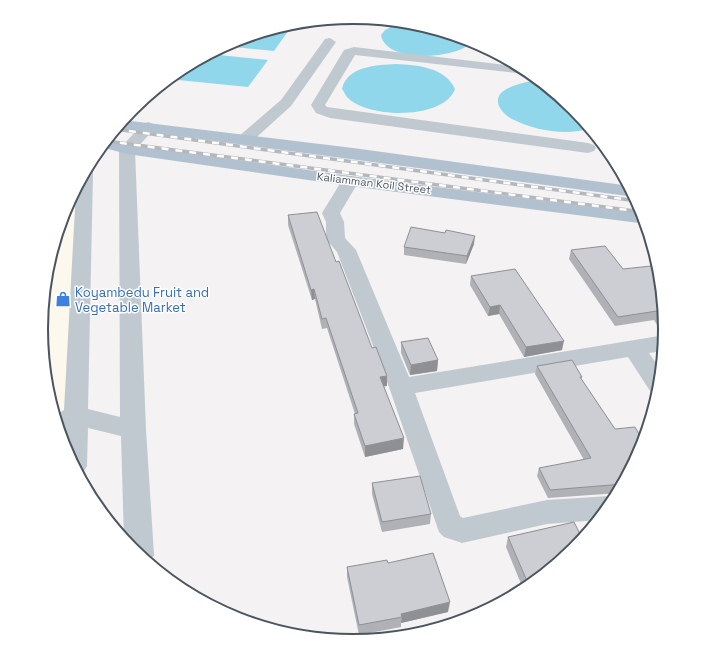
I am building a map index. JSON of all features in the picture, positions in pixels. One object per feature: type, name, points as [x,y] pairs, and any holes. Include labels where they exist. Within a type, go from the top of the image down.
[{"type":"main road","name":"Kaliamman Koil Street","points":[[127,125],[625,191]]},
{"type":"main road","name":"Kaliamman Koil Street","points":[[110,145],[127,149],[350,181],[638,217]]},
{"type":"street","points":[[244,140],[286,103],[330,42]]},
{"type":"street","points":[[515,70],[354,51],[349,53],[318,105],[320,110],[330,114],[588,148]]},
{"type":"street","points":[[139,547],[134,430],[127,149],[148,127]]},
{"type":"street","points":[[350,181],[331,213],[335,222],[336,239],[346,250],[401,387],[449,523],[454,528],[462,531],[547,512],[601,509]]},
{"type":"street","points":[[71,446],[67,421],[84,186]]},
{"type":"street","points":[[401,387],[658,344]]},
{"type":"street","points":[[634,348],[654,379]]},
{"type":"street","points":[[67,421],[134,430]]},
{"type":"shaded area","name":"Koyambedu Fruit and Vegetable Market","points":[[92,172],[70,444],[58,409],[54,389],[49,349],[49,310],[58,250],[71,213]]},
{"type":"water","points":[[391,27],[413,30],[433,34],[467,46],[451,53],[437,55],[422,56],[407,54],[395,51],[386,44],[381,35],[385,30]]},
{"type":"water","points":[[288,31],[274,51],[236,47],[274,34]]},
{"type":"water","points":[[220,55],[268,60],[248,87],[177,80]]},
{"type":"water","points":[[396,64],[413,65],[430,69],[445,76],[455,89],[448,99],[436,106],[421,111],[404,113],[371,109],[357,104],[347,97],[342,89],[345,81],[356,71],[372,66]]},
{"type":"water","points":[[531,81],[570,113],[584,130],[572,132],[552,131],[532,127],[508,117],[500,108],[498,102],[499,97],[502,92],[519,84]]},
{"type":"building","points":[[317,212],[336,262],[339,261],[372,348],[376,347],[387,376],[380,377],[404,438],[365,446],[354,414],[358,413],[326,318],[322,319],[314,289],[311,290],[288,215]]},
{"type":"building","points":[[411,227],[445,233],[446,230],[475,236],[467,256],[404,247]]},
{"type":"building","points":[[605,246],[623,269],[651,266],[653,270],[658,313],[657,311],[618,317],[571,250]]},
{"type":"building","points":[[515,269],[564,341],[526,347],[500,305],[490,307],[471,276]]},
{"type":"building","points":[[428,338],[438,360],[411,365],[401,342]]},
{"type":"building","points":[[572,360],[582,377],[580,377],[615,429],[635,427],[640,436],[617,485],[550,490],[539,468],[591,458],[537,366]]},
{"type":"building","points":[[420,476],[431,514],[382,522],[372,483]]},
{"type":"building","points":[[574,522],[580,534],[570,546],[527,581],[508,537]]},
{"type":"building","points":[[433,553],[450,602],[401,614],[402,617],[359,625],[347,567],[387,560],[388,563]]},
{"type":"railway","points":[[122,130],[630,200]]},
{"type":"railway","points":[[113,142],[635,211]]},
{"type":"place","name":"Koyambedu Fruit and Vegetable Market","points":[[63,299]]}]
